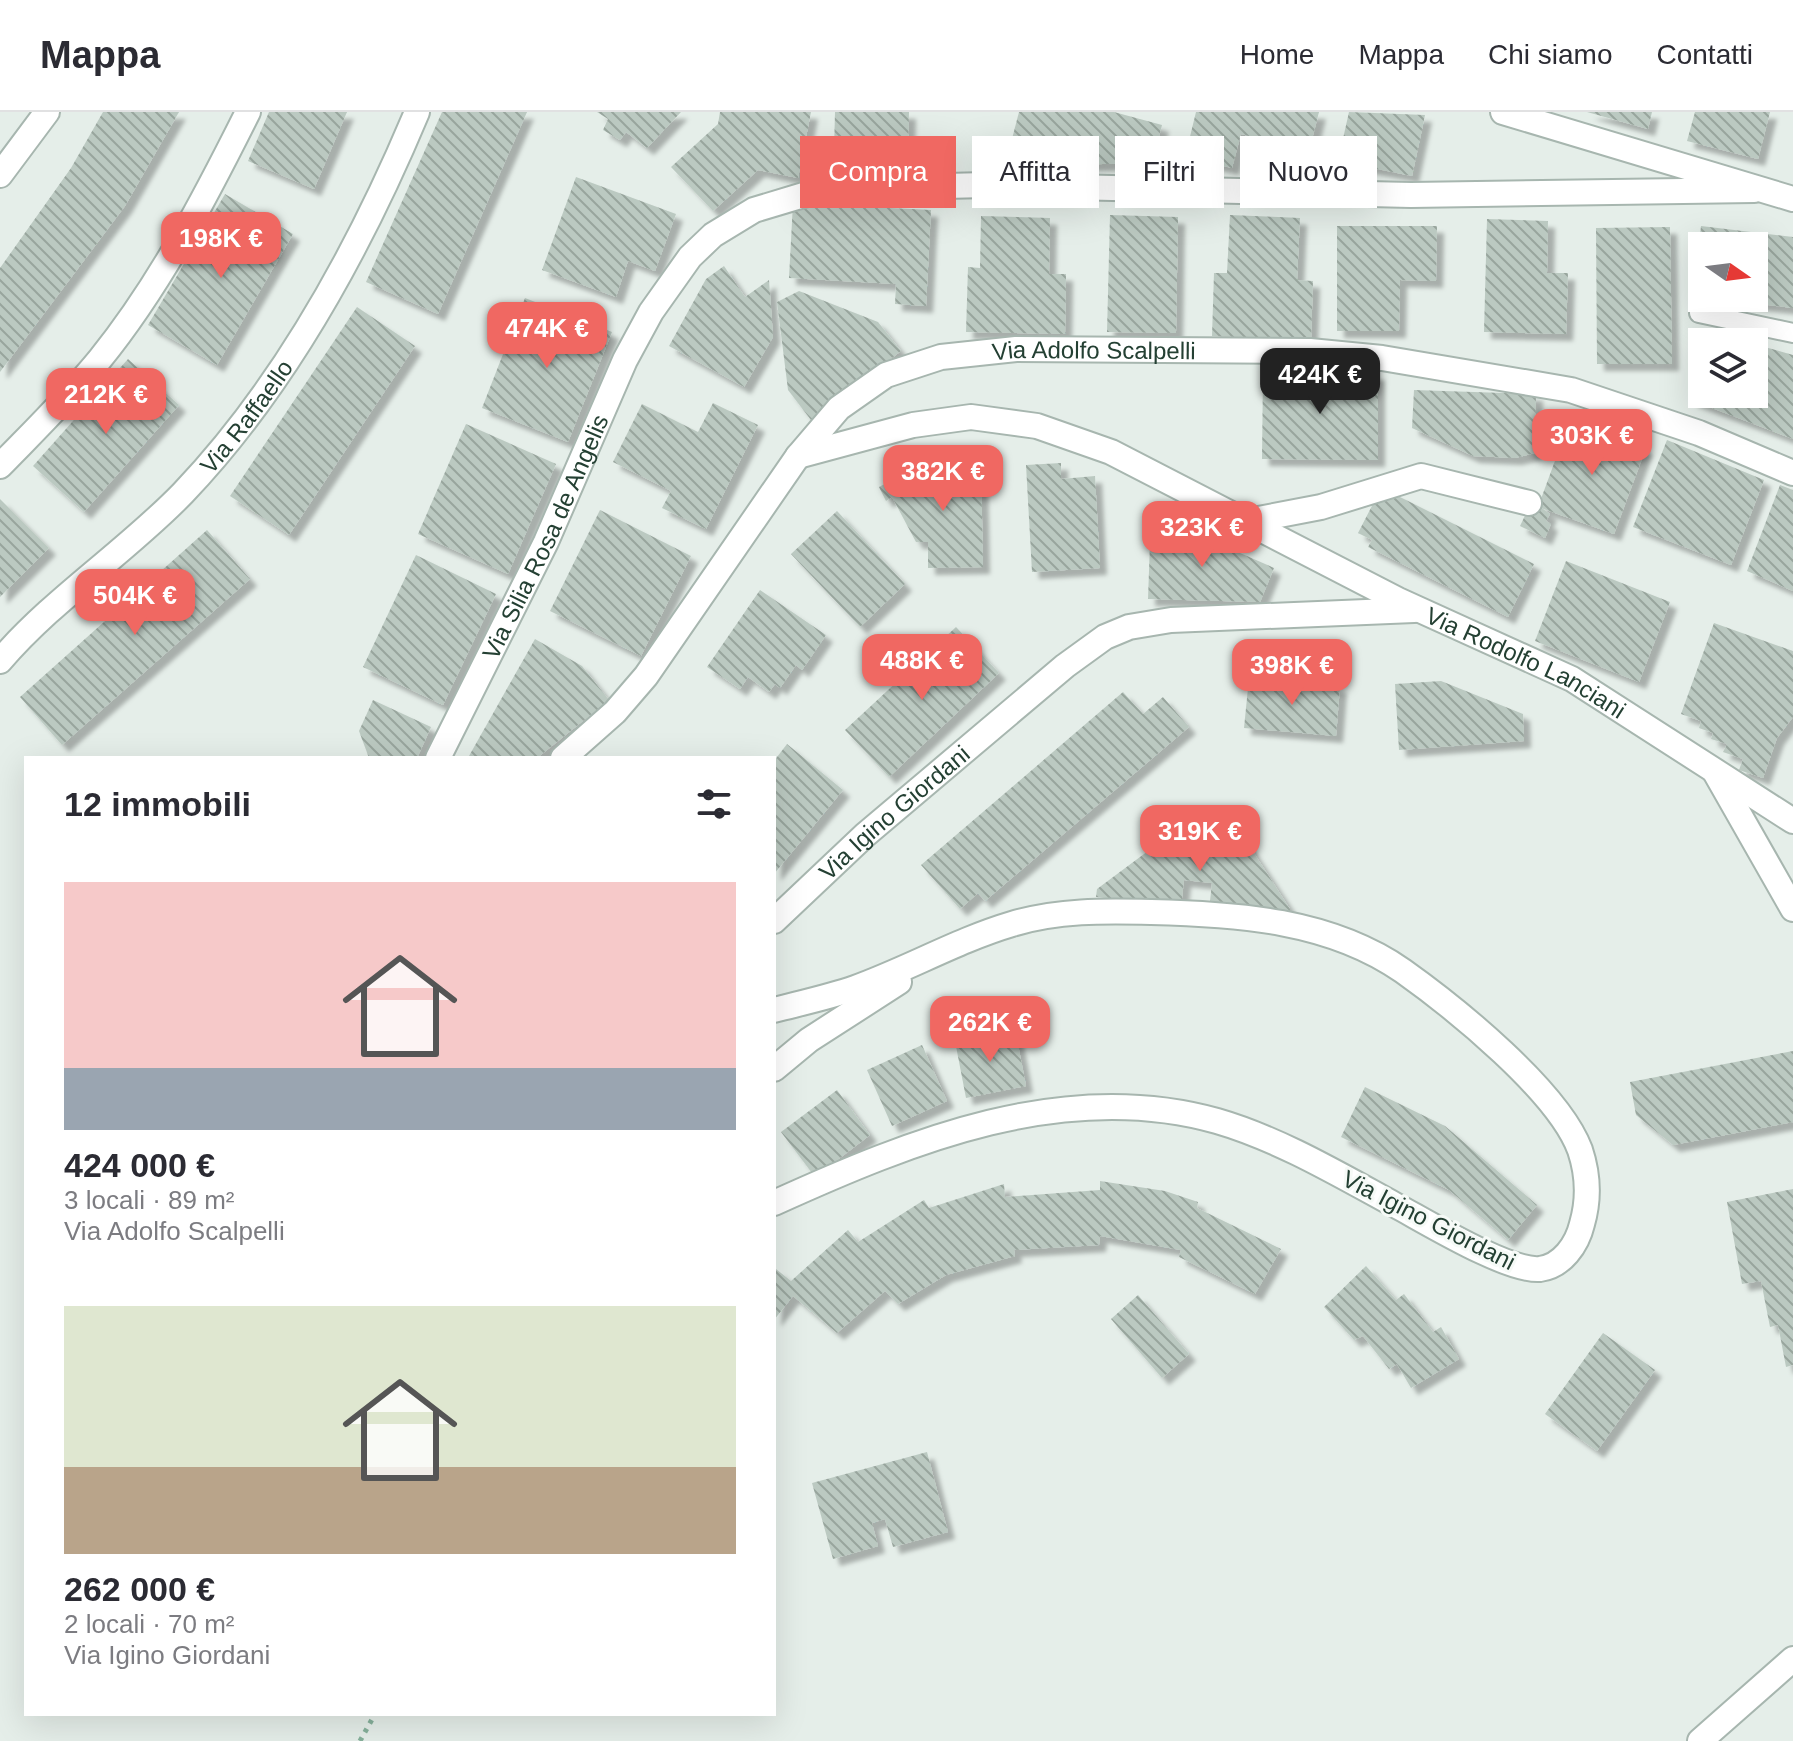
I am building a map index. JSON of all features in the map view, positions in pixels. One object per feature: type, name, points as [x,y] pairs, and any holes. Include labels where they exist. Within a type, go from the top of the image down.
[{"type":"street","points":[[0,175],[47,112]]},
{"type":"street","points":[[0,466],[55,409],[126,325],[207,190],[248,112]]},
{"type":"street","name":"Via Raffaello","points":[[0,661],[155,521],[231,438],[289,356],[352,251],[389,179],[417,112]]},
{"type":"street","points":[[1503,112],[1754,190],[1793,199]]},
{"type":"street","name":"Via Silia Rosa de Angelis","points":[[439,756],[546,542],[625,360],[651,312],[690,257],[713,235],[754,210],[807,194],[863,188],[955,185],[1411,195],[1754,190]]},
{"type":"street","name":"Via Adolfo Scalpelli","points":[[798,456],[839,408],[867,386],[901,369],[941,357],[1016,349],[1310,351],[1382,358],[1571,390],[1699,433],[1793,473]]},
{"type":"street","name":"Via Rodolfo Lanciani","points":[[798,456],[942,419],[1004,420],[1053,430],[1111,452],[1420,609],[1572,679],[1793,821]]},
{"type":"street","points":[[565,756],[615,712],[646,676],[798,456]]},
{"type":"street","points":[[1248,521],[1321,507],[1421,476],[1529,503]]},
{"type":"street","name":"Via Igino Giordani","points":[[776,919],[850,848],[1065,666],[1119,630],[1171,620],[1420,609]]},
{"type":"street","points":[[1715,772],[1793,909]]},
{"type":"street","name":"Via Igino Giordani","points":[[776,1009],[853,989],[1009,924],[1055,913],[1217,913],[1283,923],[1364,948],[1419,983],[1505,1056],[1561,1118],[1578,1146],[1586,1175],[1586,1208],[1580,1233],[1561,1261],[1537,1269],[1524,1268],[1470,1245],[1337,1174],[1246,1131],[1199,1117],[1113,1108],[1012,1116],[975,1124],[877,1157],[776,1202]]},
{"type":"street","name":"Via Igino Giordani","points":[[776,1067],[809,1040],[955,947]]},
{"type":"street","points":[[1700,1741],[1793,1659]]},
{"type":"lane","points":[[1699,313],[1793,333]]},
{"type":"path","points":[[360,1741],[374,1716]]},
{"type":"building","points":[[103,112],[179,112],[125,206],[0,372],[0,268],[71,168]]},
{"type":"building","points":[[269,112],[347,112],[314,189],[248,161]]},
{"type":"building","points":[[442,112],[527,112],[438,314],[366,282]]},
{"type":"building","points":[[597,112],[681,112],[647,148],[626,132],[620,140],[603,130],[608,119]]},
{"type":"building","points":[[720,112],[811,112],[806,136],[800,136],[798,178],[758,170],[713,211],[671,167],[718,124]]},
{"type":"building","points":[[835,112],[909,112],[908,136],[834,136]]},
{"type":"building","points":[[1019,112],[1114,112],[1162,125],[1159,136],[1115,136],[1115,164],[1099,164],[1099,136],[1013,136]]},
{"type":"building","points":[[1196,112],[1319,112],[1313,136],[1241,134],[1232,168],[1224,166],[1224,136],[1190,136]]},
{"type":"building","points":[[1349,112],[1425,115],[1412,176],[1377,169],[1377,136],[1344,136]]},
{"type":"building","points":[[1587,112],[1652,112],[1648,129]]},
{"type":"building","points":[[1695,112],[1770,112],[1758,159],[1687,141]]},
{"type":"building","points":[[576,177],[676,214],[655,271],[628,261],[616,297],[542,270]]},
{"type":"building","points":[[225,194],[293,234],[217,365],[148,325]]},
{"type":"building","points":[[793,203],[800,203],[800,208],[931,210],[926,306],[895,304],[896,284],[789,278]]},
{"type":"building","points":[[1110,215],[1178,217],[1176,333],[1107,332]]},
{"type":"building","points":[[1230,215],[1300,218],[1297,280],[1313,281],[1311,340],[1212,336],[1214,273],[1227,273]]},
{"type":"building","points":[[981,216],[1050,218],[1049,274],[1066,274],[1065,334],[966,332],[968,267],[980,268]]},
{"type":"building","points":[[1487,219],[1548,221],[1547,273],[1568,273],[1566,334],[1484,332]]},
{"type":"building","points":[[1337,226],[1437,226],[1436,281],[1400,280],[1399,331],[1337,331]]},
{"type":"building","points":[[1701,226],[1751,232],[1700,232]]},
{"type":"building","points":[[1670,227],[1672,364],[1597,364],[1596,228]]},
{"type":"building","points":[[1768,234],[1793,237],[1793,308],[1768,305]]},
{"type":"building","points":[[724,266],[745,297],[769,280],[773,337],[744,387],[669,346],[706,279]]},
{"type":"building","points":[[799,291],[878,322],[901,351],[811,420],[788,390],[777,302]]},
{"type":"building","points":[[525,298],[612,332],[568,442],[482,408]]},
{"type":"building","points":[[357,307],[415,346],[289,535],[230,496]]},
{"type":"building","points":[[1768,348],[1793,355],[1793,439],[1712,408],[1768,408]]},
{"type":"building","points":[[128,359],[179,405],[84,512],[33,466]]},
{"type":"building","points":[[1263,372],[1378,373],[1378,460],[1262,459]]},
{"type":"building","points":[[1414,390],[1536,394],[1535,453],[1515,458],[1473,456],[1412,428]]},
{"type":"building","points":[[713,403],[758,425],[706,529],[662,508],[671,491],[613,462],[642,404],[698,432]]},
{"type":"building","points":[[1570,420],[1646,448],[1614,534],[1538,507]]},
{"type":"building","points":[[466,424],[556,464],[508,574],[418,534]]},
{"type":"building","points":[[1667,440],[1764,480],[1731,565],[1633,527]]},
{"type":"building","points":[[1061,463],[1061,479],[1095,476],[1100,568],[1032,572],[1026,465]]},
{"type":"building","points":[[981,467],[983,567],[928,568],[928,542],[916,542],[892,497],[886,501],[879,487],[915,468]]},
{"type":"building","points":[[1780,485],[1793,490],[1793,591],[1747,571]]},
{"type":"building","points":[[1394,494],[1534,564],[1508,617],[1368,547],[1372,540],[1358,533],[1375,500]]},
{"type":"building","points":[[0,499],[49,548],[0,597]]},
{"type":"building","points":[[1532,501],[1550,514],[1546,521],[1551,524],[1545,538],[1520,526]]},
{"type":"building","points":[[600,510],[691,556],[641,656],[550,611]]},
{"type":"building","points":[[837,511],[905,584],[860,627],[791,554]]},
{"type":"building","points":[[1160,518],[1274,568],[1260,602],[1148,599],[1150,542]]},
{"type":"building","points":[[207,530],[250,579],[62,745],[20,697]]},
{"type":"building","points":[[416,555],[496,594],[443,705],[363,667]]},
{"type":"building","points":[[1566,561],[1670,602],[1639,682],[1535,641]]},
{"type":"building","points":[[760,590],[826,635],[802,670],[796,665],[780,688],[775,684],[769,692],[748,677],[740,689],[707,667]]},
{"type":"building","points":[[1714,623],[1793,651],[1793,717],[1777,738],[1763,778],[1739,770],[1743,759],[1723,752],[1727,744],[1711,739],[1713,733],[1699,728],[1701,721],[1681,714]]},
{"type":"building","points":[[956,627],[999,673],[889,777],[845,730]]},
{"type":"building","points":[[535,639],[582,666],[609,700],[539,756],[469,756]]},
{"type":"building","points":[[1249,678],[1340,686],[1336,736],[1244,728]]},
{"type":"building","points":[[1441,681],[1523,714],[1524,741],[1399,750],[1395,684]]},
{"type":"building","points":[[1123,692],[1143,714],[1163,697],[1189,727],[985,901],[978,893],[960,909],[921,865]]},
{"type":"building","points":[[373,700],[431,727],[418,756],[368,756],[359,731]]},
{"type":"building","points":[[787,744],[843,790],[776,872],[776,758]]},
{"type":"building","points":[[1187,822],[1239,830],[1290,909],[1289,919],[1209,910],[1212,883],[1184,880],[1181,907],[1096,897],[1097,889]]},
{"type":"building","points":[[1015,1029],[1026,1086],[966,1098],[955,1041]]},
{"type":"building","points":[[922,1045],[947,1101],[892,1126],[867,1070]]},
{"type":"building","points":[[1793,1051],[1793,1122],[1673,1145],[1636,1115],[1630,1082]]},
{"type":"building","points":[[1365,1087],[1445,1126],[1537,1205],[1508,1240],[1449,1190],[1341,1137]]},
{"type":"building","points":[[837,1090],[870,1135],[815,1177],[781,1132]]},
{"type":"building","points":[[1100,1181],[1165,1191],[1198,1202],[1197,1208],[1281,1249],[1255,1294],[1179,1257],[1181,1250],[1100,1236],[1099,1245],[1014,1250],[1015,1256],[946,1275],[898,1304],[885,1291],[837,1333],[793,1296],[776,1317],[776,1269],[791,1281],[848,1230],[858,1242],[924,1200],[929,1208],[1004,1184],[1005,1197],[1100,1190]]},
{"type":"building","points":[[1793,1189],[1793,1365],[1786,1367],[1778,1325],[1770,1327],[1761,1281],[1742,1284],[1727,1202]]},
{"type":"building","points":[[1366,1266],[1396,1300],[1404,1294],[1433,1332],[1441,1327],[1459,1359],[1411,1388],[1397,1364],[1389,1369],[1363,1336],[1354,1340],[1324,1307]]},
{"type":"building","points":[[1138,1295],[1189,1354],[1162,1378],[1111,1319]]},
{"type":"building","points":[[1603,1333],[1655,1370],[1597,1451],[1545,1414]]},
{"type":"building","points":[[927,1452],[948,1532],[893,1547],[885,1519],[872,1523],[878,1546],[833,1559],[812,1483]]}]
